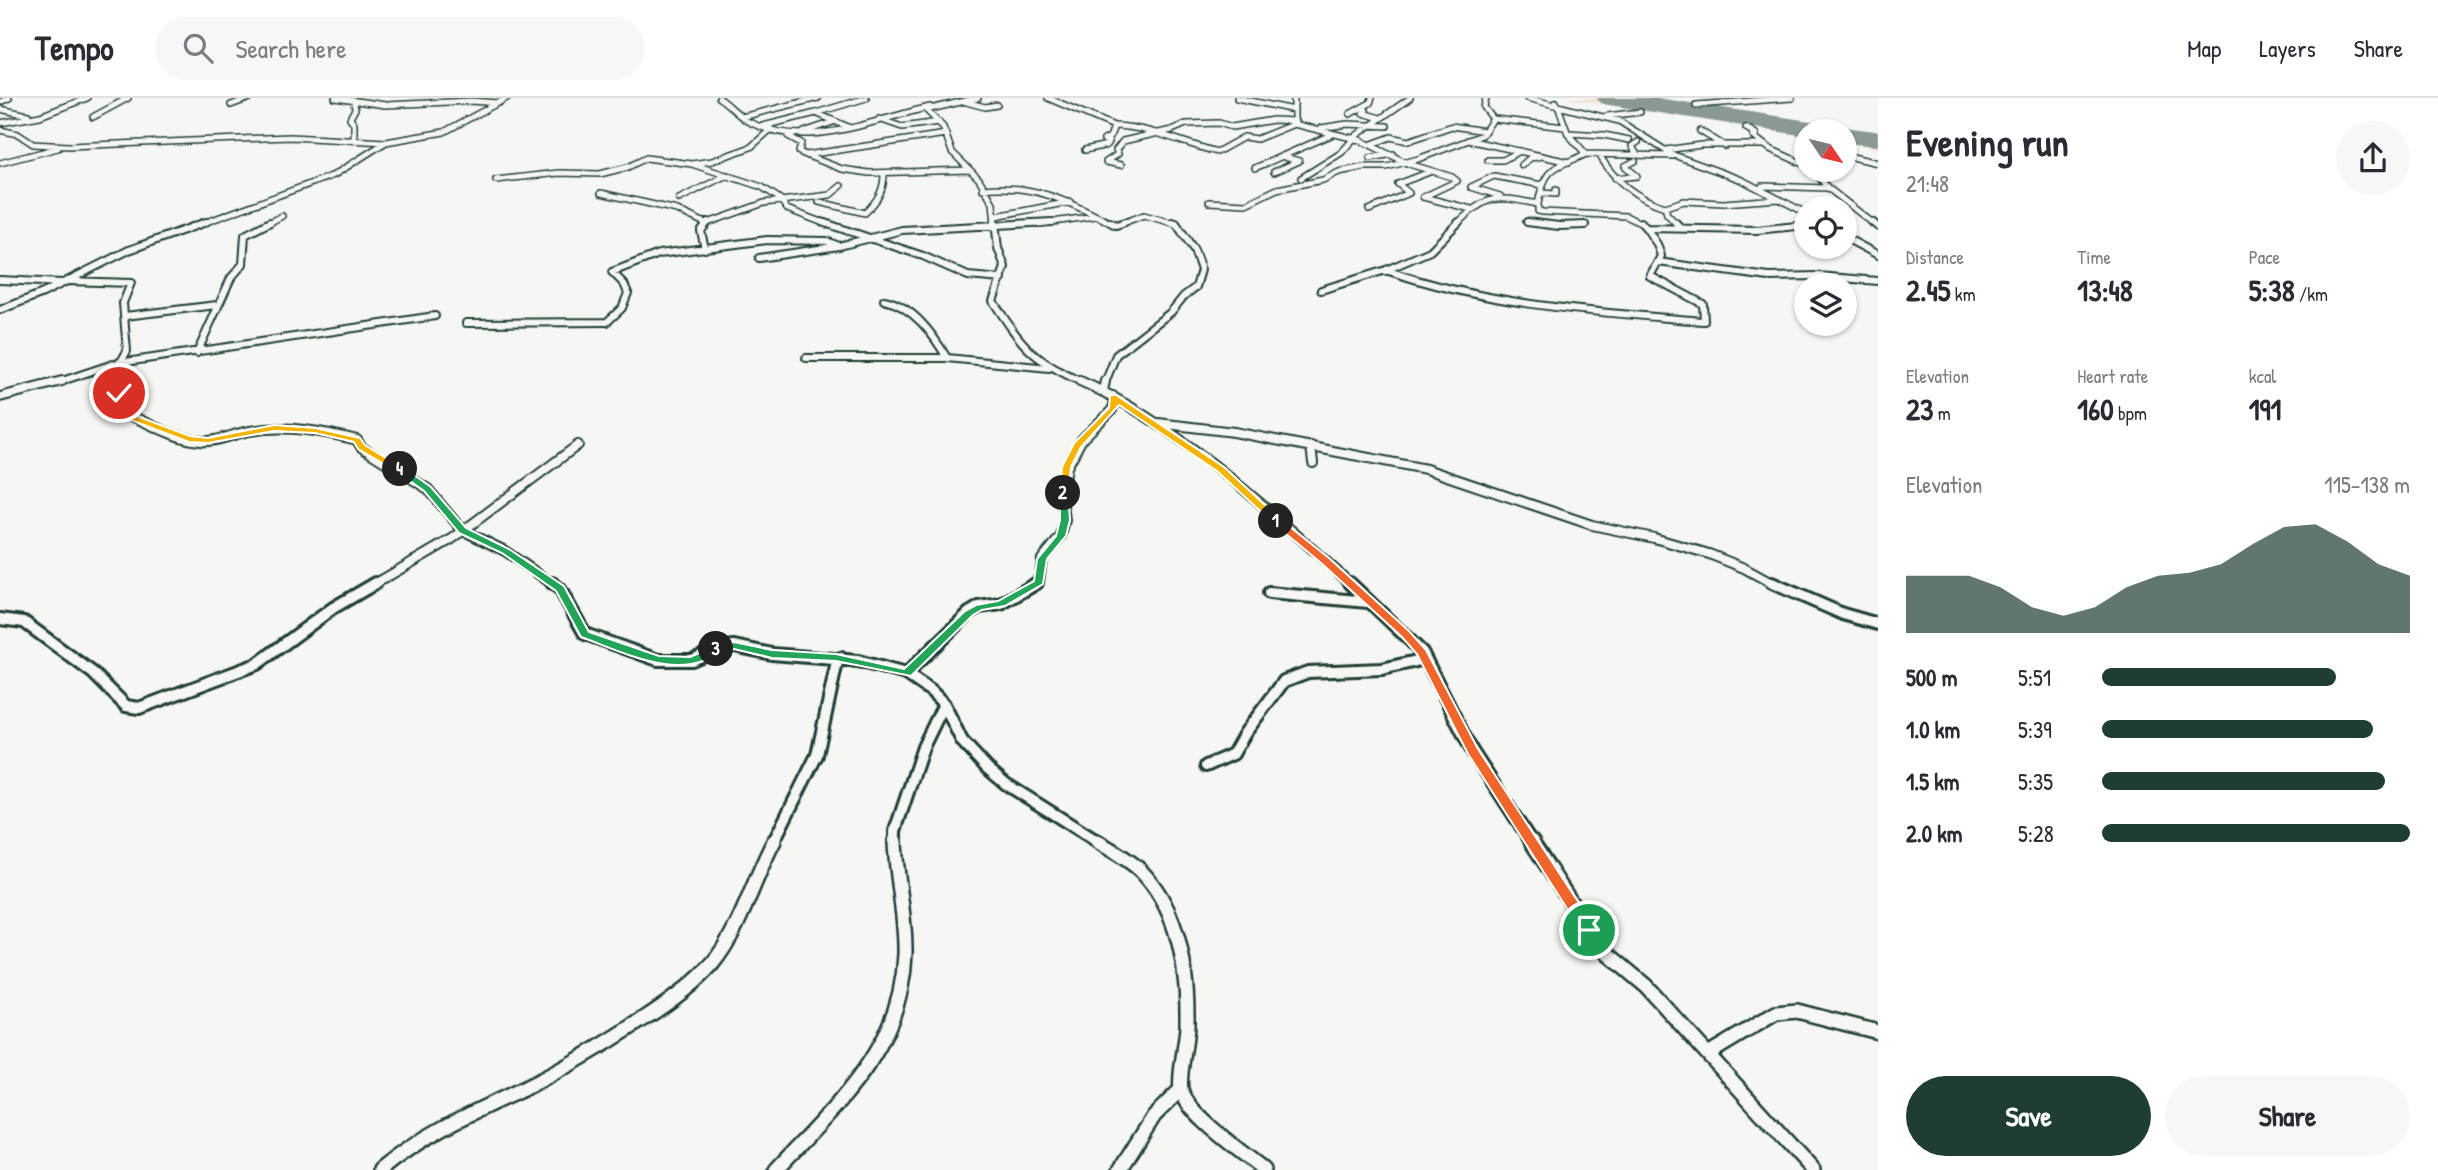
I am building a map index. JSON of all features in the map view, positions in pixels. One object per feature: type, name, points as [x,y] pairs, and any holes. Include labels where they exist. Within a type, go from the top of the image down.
[{"type":"street","points":[[0,102],[9,98]]},
{"type":"street","points":[[0,123],[35,117],[86,98]]},
{"type":"street","points":[[93,117],[128,98]]},
{"type":"street","points":[[230,105],[250,98]]},
{"type":"street","points":[[335,98],[391,106],[471,101],[499,103]]},
{"type":"street","points":[[0,130],[18,134],[33,144],[69,146],[281,137],[354,138],[386,142],[441,133],[507,98]]},
{"type":"street","points":[[719,98],[737,109],[742,117],[801,143],[799,152],[804,155],[847,170],[884,174],[969,170]]},
{"type":"street","points":[[742,117],[818,98]]},
{"type":"street","points":[[763,126],[866,98]]},
{"type":"street","points":[[788,135],[828,133],[930,107],[978,98]]},
{"type":"street","points":[[1048,98],[1123,129],[1140,127],[1217,152],[1244,137],[1257,139],[1295,123]]},
{"type":"street","points":[[1237,98],[1294,110]]},
{"type":"street","points":[[1288,98],[1294,98],[1295,123]]},
{"type":"street","points":[[1372,98],[1370,103],[1358,112],[1380,118]]},
{"type":"street","points":[[1398,98],[1409,98]]},
{"type":"street","points":[[1301,178],[1409,98]]},
{"type":"street","points":[[1486,98],[1483,103],[1493,119],[1604,135],[1633,143],[1636,158]]},
{"type":"street","points":[[1527,98],[1602,119],[1611,119],[1668,150],[1763,145]]},
{"type":"street","points":[[1696,105],[1793,98]]},
{"type":"street","points":[[962,101],[985,107],[997,105]]},
{"type":"street","points":[[1527,106],[1538,101]]},
{"type":"street","points":[[354,102],[355,109],[350,118],[354,124],[354,138]]},
{"type":"street","points":[[1559,106],[1566,130],[1586,154]]},
{"type":"street","points":[[930,107],[926,110],[939,122],[951,152],[979,179],[993,202],[998,248],[1005,267],[993,301],[1017,340],[1050,368],[1113,396],[1220,469],[1405,633],[1425,659],[1472,751],[1573,909],[1608,954],[1646,986],[1812,1170]]},
{"type":"street","points":[[1477,107],[1487,110]]},
{"type":"street","points":[[0,109],[35,117]]},
{"type":"street","points":[[1602,119],[1640,112]]},
{"type":"street","points":[[816,113],[849,128]]},
{"type":"street","points":[[879,119],[902,127],[939,122]]},
{"type":"street","points":[[1313,180],[1341,171],[1387,167],[1407,161],[1468,140],[1485,131],[1493,119]]},
{"type":"street","points":[[1121,165],[1106,162],[1118,153],[1116,150],[1123,141],[1186,124],[1240,126],[1273,120],[1357,139],[1457,181],[1423,195]]},
{"type":"street","points":[[795,135],[833,122]]},
{"type":"street","points":[[1321,128],[1347,124],[1387,126]]},
{"type":"street","points":[[1085,150],[1107,145],[1109,142],[1104,140],[1111,137],[1114,126]]},
{"type":"street","points":[[1372,144],[1391,137],[1408,141],[1452,126],[1485,131]]},
{"type":"street","points":[[1746,128],[1756,134],[1754,139],[1763,145],[1794,159]]},
{"type":"street","points":[[692,164],[742,151],[771,129]]},
{"type":"street","points":[[1700,131],[1725,146]]},
{"type":"street","points":[[804,155],[946,134]]},
{"type":"street","points":[[1255,168],[1333,134]]},
{"type":"street","points":[[1468,140],[1569,162]]},
{"type":"street","points":[[0,310],[66,282],[129,250],[238,208],[330,177],[386,142]]},
{"type":"street","points":[[1661,144],[1674,156]]},
{"type":"street","points":[[0,163],[69,146]]},
{"type":"street","points":[[1688,147],[1708,152]]},
{"type":"street","points":[[1500,152],[1486,161],[1503,160],[1520,151]]},
{"type":"street","points":[[1370,158],[1394,154]]},
{"type":"street","points":[[1386,270],[1423,283],[1544,308],[1704,321],[1703,304],[1650,276],[1658,262],[1660,249],[1639,220],[1626,216],[1538,211],[1542,185],[1547,175],[1586,154],[1636,158],[1674,156],[1752,184],[1794,206]]},
{"type":"street","points":[[1522,165],[1530,158],[1538,156]]},
{"type":"street","points":[[1600,156],[1615,177],[1641,199],[1665,207],[1684,201],[1723,203],[1780,198]]},
{"type":"street","points":[[1274,172],[1299,161],[1283,157]]},
{"type":"street","points":[[1615,177],[1637,176],[1625,166],[1636,158]]},
{"type":"street","points":[[1857,158],[1878,163]]},
{"type":"street","points":[[496,180],[559,173],[606,173],[645,159],[692,164],[762,187],[780,199],[789,210],[929,258],[968,276],[1002,279]]},
{"type":"street","points":[[1209,202],[1250,203],[1277,189],[1323,180],[1341,171]]},
{"type":"street","points":[[1409,193],[1398,184],[1432,171]]},
{"type":"street","points":[[819,202],[865,213],[877,200],[884,186],[884,174]]},
{"type":"street","points":[[679,199],[727,175]]},
{"type":"street","points":[[1538,204],[1500,197],[1471,187],[1494,176],[1542,185]]},
{"type":"street","points":[[1823,182],[1859,215],[1878,227]]},
{"type":"street","points":[[1491,193],[1497,186],[1496,183]]},
{"type":"street","points":[[1752,184],[1828,188]]},
{"type":"street","points":[[601,193],[677,211],[705,223],[780,199],[830,195],[841,186]]},
{"type":"street","points":[[984,189],[1012,186],[1054,195],[1116,225],[1144,215],[1176,223],[1201,264],[1196,287],[1184,296],[1171,312],[1116,355],[1108,370],[1103,391]]},
{"type":"street","points":[[1369,210],[1409,193],[1471,209]]},
{"type":"street","points":[[1541,193],[1558,194]]},
{"type":"street","points":[[1321,290],[1386,270],[1436,246],[1471,209],[1500,197]]},
{"type":"street","points":[[759,258],[839,246],[902,230],[996,221],[1070,202]]},
{"type":"street","points":[[1504,206],[1522,202]]},
{"type":"street","points":[[1665,207],[1667,214],[1681,228]]},
{"type":"street","points":[[1541,226],[1547,220],[1546,212]]},
{"type":"street","points":[[1527,222],[1541,226],[1585,225],[1568,214]]},
{"type":"street","points":[[197,352],[231,278],[243,264],[245,235],[282,216]]},
{"type":"street","points":[[996,221],[1030,225],[1096,216]]},
{"type":"street","points":[[705,223],[701,231],[705,249]]},
{"type":"street","points":[[1646,228],[1757,230],[1794,226]]},
{"type":"street","points":[[466,324],[607,322],[624,304],[628,294],[612,272],[653,256],[772,240],[827,241],[839,246]]},
{"type":"street","points":[[1857,244],[1878,255]]},
{"type":"street","points":[[1658,262],[1769,276],[1818,276],[1878,281]]},
{"type":"street","points":[[0,280],[130,282],[123,303],[127,351],[107,372],[122,399],[125,412],[135,419],[198,441],[283,428],[315,430],[357,440],[361,447],[428,489],[462,530],[505,551],[560,589],[585,634],[658,660],[689,661],[720,648],[734,646],[772,654],[841,658],[906,674],[944,704],[962,741],[987,768],[1006,784],[1037,801],[1134,866],[1158,892],[1176,926],[1186,986],[1187,1027],[1181,1089],[1196,1114],[1264,1170]]},
{"type":"street","points":[[884,300],[896,301],[904,307],[942,348],[947,358]]},
{"type":"street","points":[[125,316],[217,305]]},
{"type":"street","points":[[0,397],[40,388],[116,363],[435,316]]},
{"type":"street","points":[[806,358],[947,358],[1050,368]]},
{"type":"street","points":[[906,674],[969,613],[979,607],[1001,604],[1039,582],[1042,559],[1060,536],[1065,520],[1062,497],[1067,467],[1082,439],[1112,410],[1115,405],[1113,396]]},
{"type":"street","points":[[1154,422],[1207,427],[1396,459],[1592,525],[1663,540],[1709,554],[1843,614],[1878,624]]},
{"type":"street","points":[[0,619],[24,622],[93,673],[126,706],[139,708],[257,664],[333,608],[462,530],[578,445]]},
{"type":"street","points":[[1311,446],[1313,463]]},
{"type":"street","points":[[1269,593],[1368,602]]},
{"type":"street","points":[[380,1170],[411,1144],[435,1130],[521,1091],[630,1026],[679,993],[705,971],[726,944],[754,880],[806,783],[817,754],[833,694],[837,662],[841,658]]},
{"type":"street","points":[[1206,766],[1233,754],[1245,733],[1284,681],[1291,677],[1332,669],[1385,669],[1425,659]]},
{"type":"street","points":[[776,1170],[866,1068],[881,1049],[893,1023],[905,959],[903,900],[894,845],[895,831],[923,747],[944,704]]},
{"type":"street","points":[[1707,1054],[1776,1013],[1786,1011],[1808,1013],[1878,1032]]},
{"type":"street","points":[[1121,1170],[1153,1115],[1162,1103],[1181,1089]]},
{"type":"shaded area","points":[[1567,98],[1638,98],[1794,122],[1794,134]]},
{"type":"shaded area","points":[[1857,132],[1878,135],[1878,148],[1857,144]]},
{"type":"runway","points":[[1609,98],[1794,127]]},
{"type":"runway","points":[[1857,137],[1875,139]]},
{"type":"route","points":[[119,393],[125,412],[131,417],[198,441],[249,431],[283,428],[315,430],[357,440],[361,447],[428,489],[462,530],[505,551],[560,589],[579,628],[585,634],[614,646],[651,659],[685,661],[695,660],[720,648],[737,646],[772,654],[858,661],[906,674],[969,613],[979,607],[1001,604],[1039,582],[1042,559],[1060,536],[1065,520],[1062,497],[1067,467],[1077,445],[1112,410],[1115,405],[1113,396],[1177,437],[1220,469],[1275,520],[1325,560],[1414,643],[1422,652],[1472,751],[1589,930]]}]
